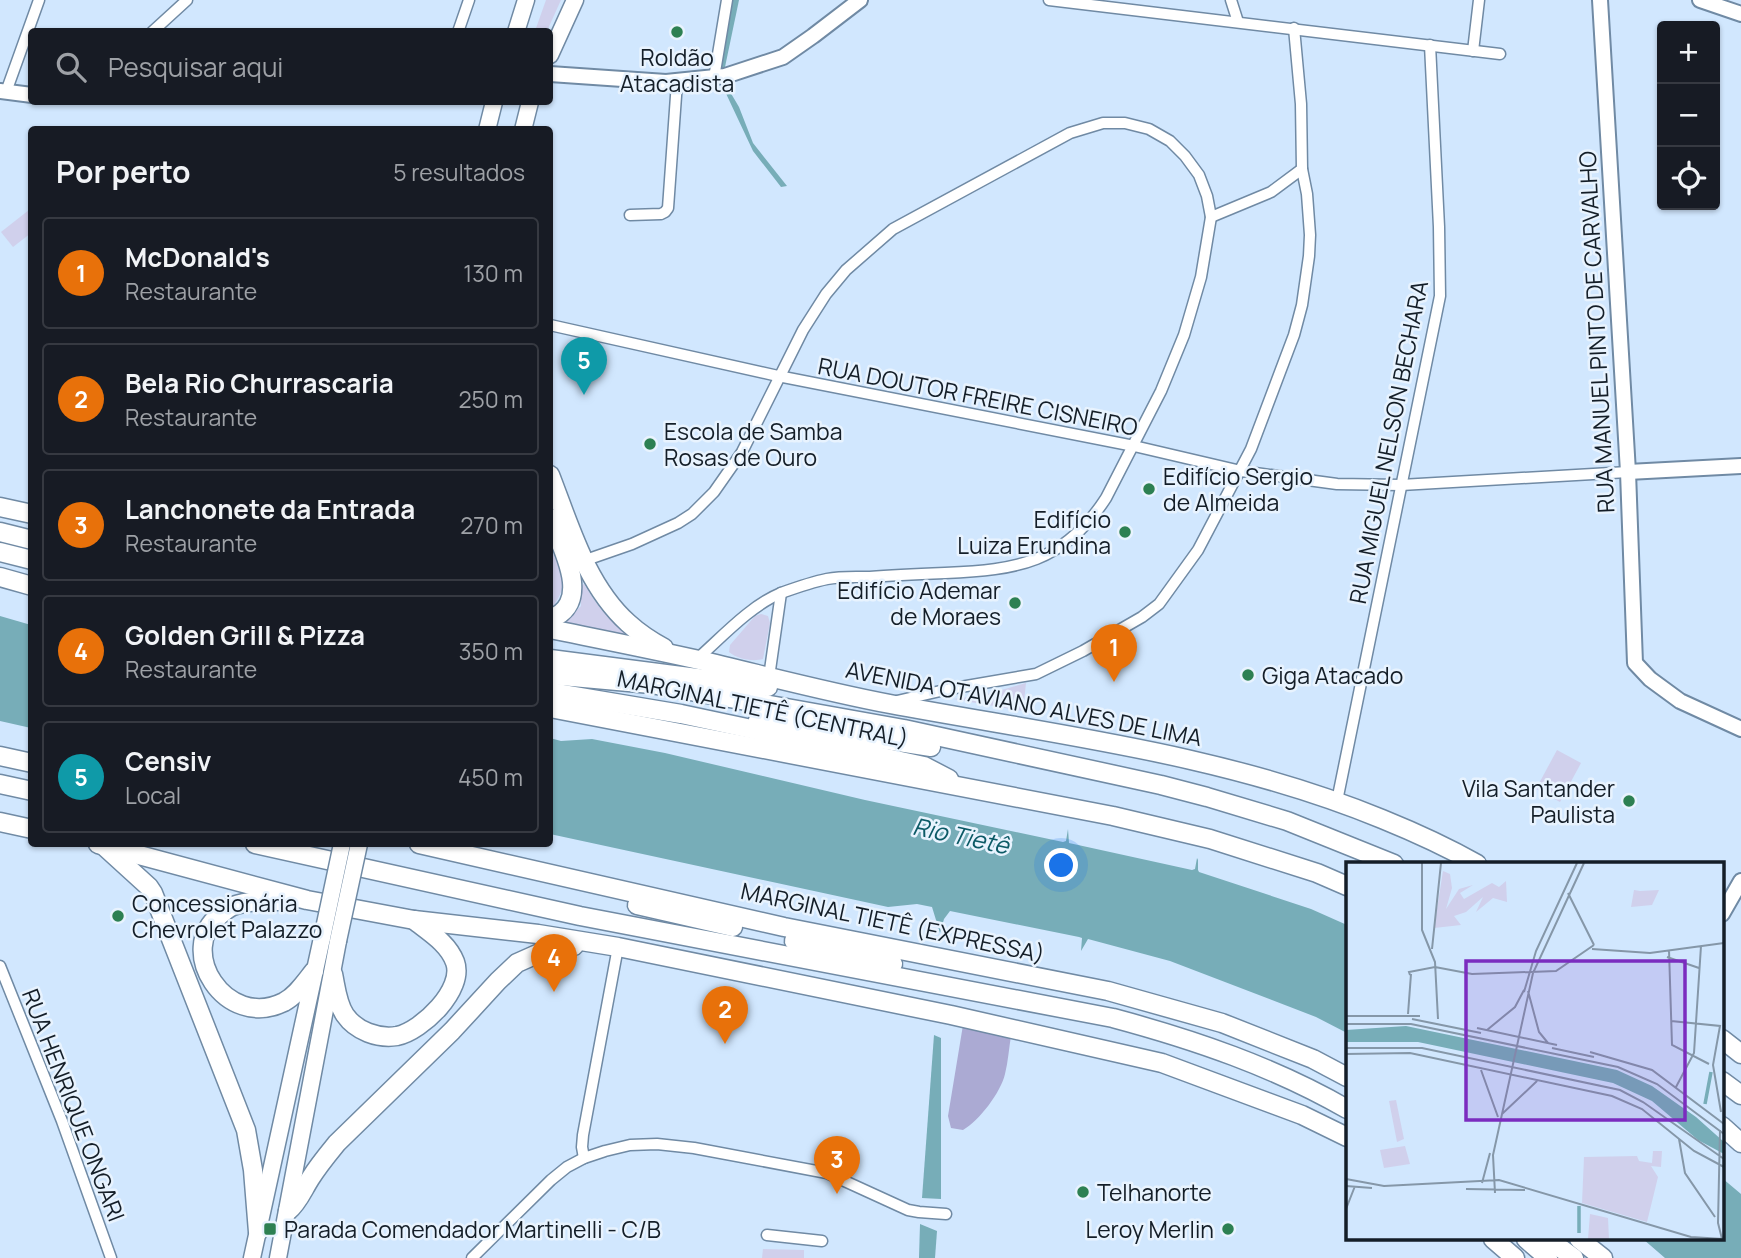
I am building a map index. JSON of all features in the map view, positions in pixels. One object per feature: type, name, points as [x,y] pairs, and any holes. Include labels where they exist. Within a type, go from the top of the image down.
[{"type":"highway","points":[[553,483],[583,561],[603,594],[626,622],[641,635],[676,655]]},
{"type":"highway","points":[[0,507],[28,513]]},
{"type":"highway","points":[[553,525],[572,577],[568,604],[553,617]]},
{"type":"highway","points":[[0,532],[28,540]]},
{"type":"highway","points":[[0,552],[28,559]]},
{"type":"highway","points":[[1,577],[28,580]]},
{"type":"highway","points":[[1,577],[28,585]]},
{"type":"highway","name":"AVENIDA OTAVIANO ALVES DE LIMA","points":[[553,630],[887,703],[1180,756],[1232,769],[1337,800],[1416,833],[1473,862]]},
{"type":"highway","points":[[553,659],[769,687],[792,683]]},
{"type":"highway","name":"MARGINAL TIETÊ (CENTRAL)","points":[[553,675],[651,684],[904,729],[1161,785],[1287,821],[1389,862]]},
{"type":"highway","name":"MARGINAL TIETÊ (CENTRAL)","points":[[553,693],[681,715],[925,766],[961,785]]},
{"type":"highway","points":[[553,708],[1113,816],[1210,839],[1317,873],[1346,886]]},
{"type":"highway","points":[[681,715],[701,712],[994,757],[1006,752]]},
{"type":"highway","points":[[0,756],[28,762]]},
{"type":"highway","points":[[0,784],[28,793]]},
{"type":"highway","points":[[0,795],[15,798],[28,795]]},
{"type":"highway","points":[[0,822],[28,828]]},
{"type":"highway","points":[[103,847],[149,887],[158,906],[246,1130],[253,1170],[258,1232]]},
{"type":"highway","points":[[111,847],[307,900],[414,920],[538,934],[618,947],[836,991],[1162,1063],[1301,1115],[1346,1137]]},
{"type":"highway","points":[[268,847],[580,916],[1113,1018],[1167,1032],[1254,1063],[1346,1109]]},
{"type":"highway","name":"MARGINAL TIETÊ (EXPRESSA)","points":[[432,847],[784,927],[1108,991],[1222,1023],[1313,1059],[1346,1076]]},
{"type":"highway","points":[[536,870],[570,888],[944,977],[978,992]]},
{"type":"highway","points":[[307,900],[231,906],[214,919],[205,931],[203,956],[219,991],[231,1001],[247,1007],[260,1008],[284,1002],[303,986],[314,971]]},
{"type":"highway","points":[[580,916],[599,928],[798,974],[836,991]]},
{"type":"highway","points":[[333,974],[339,1002],[351,1023],[364,1032],[380,1036],[396,1036],[409,1032],[425,1021],[441,1004],[456,977],[456,964],[447,949],[414,920]]},
{"type":"highway","points":[[288,1211],[295,1206],[310,1178],[337,1143],[452,1031],[517,963],[544,951],[593,943]]},
{"type":"highway","points":[[1724,1041],[1741,1054]]},
{"type":"highway","points":[[1724,1082],[1741,1095]]},
{"type":"highway","points":[[1724,1128],[1741,1143]]},
{"type":"highway","points":[[1494,1240],[1515,1258]]},
{"type":"highway","points":[[1527,1240],[1548,1258]]},
{"type":"highway","points":[[1549,1240],[1574,1258]]},
{"type":"highway","points":[[1580,1240],[1602,1258]]},
{"type":"main road","points":[[517,28],[526,0]]},
{"type":"main road","points":[[553,48],[575,0]]},
{"type":"main road","points":[[553,74],[677,82],[725,76],[783,58],[860,0]]},
{"type":"main road","name":"RUA MANUEL PINTO DE CARVALHO","points":[[1600,0],[1628,472],[1635,663],[1650,679],[1680,701],[1741,729]]},
{"type":"main road","points":[[1700,0],[1741,13]]},
{"type":"main road","points":[[3,92],[28,95]]},
{"type":"main road","points":[[488,126],[493,105]]},
{"type":"main road","points":[[524,126],[529,105]]},
{"type":"main road","points":[[1628,472],[1741,466]]},
{"type":"main road","points":[[278,1258],[333,974],[330,939],[342,847]]},
{"type":"main road","points":[[252,1258],[314,971],[330,939],[358,847]]},
{"type":"main road","points":[[1724,911],[1741,881]]},
{"type":"street","points":[[28,28],[39,0]]},
{"type":"street","points":[[156,28],[187,0]]},
{"type":"street","points":[[459,28],[469,0]]},
{"type":"street","points":[[714,78],[727,0]]},
{"type":"street","points":[[1049,0],[1500,54]]},
{"type":"street","points":[[1231,0],[1238,22]]},
{"type":"street","points":[[1473,51],[1479,0]]},
{"type":"street","points":[[3,92],[28,28]]},
{"type":"street","points":[[887,703],[1036,674],[1083,651],[1142,617],[1159,604],[1198,550],[1241,471],[1256,437],[1294,335],[1301,305],[1310,235],[1302,169],[1301,104],[1294,29]]},
{"type":"street","name":"RUA MIGUEL NELSON BECHARA","points":[[1337,800],[1440,296],[1440,227],[1430,45]]},
{"type":"street","points":[[630,215],[661,214],[668,208],[677,82]]},
{"type":"street","points":[[583,561],[632,544],[678,523],[692,514],[714,492],[741,452],[778,376],[826,294],[846,270],[893,229],[1070,133],[1103,122],[1125,123],[1149,129],[1170,141],[1199,175],[1207,196],[1210,217],[1200,277],[1184,335],[1161,391],[1096,513],[1078,533],[1057,549],[1012,568],[828,579],[781,593],[760,604],[697,660]]},
{"type":"street","points":[[1210,217],[1271,192],[1302,169]]},
{"type":"street","name":"RUA DOUTOR FREIRE CISNEIRO","points":[[553,326],[778,376],[1134,446],[1241,471],[1337,484],[1401,485],[1628,472]]},
{"type":"street","points":[[769,677],[781,593]]},
{"type":"street","points":[[584,1158],[583,1135],[618,947]]},
{"type":"street","name":"RUA HENRIQUE ONGARI","points":[[0,966],[62,1121],[111,1258]]},
{"type":"street","points":[[472,1258],[567,1167],[604,1151],[630,1145],[657,1144],[694,1148],[827,1172],[898,1206],[913,1211],[946,1214]]},
{"type":"street","points":[[767,1235],[822,1241]]},
{"type":"shaded area","points":[[546,0],[561,0],[548,28],[536,28]]},
{"type":"shaded area","points":[[28,211],[28,235],[13,247],[1,232]]},
{"type":"shaded area","points":[[553,553],[561,572],[563,586],[553,606]]},
{"type":"shaded area","points":[[584,584],[603,611],[627,636],[565,625],[581,606],[580,586]]},
{"type":"shaded area","points":[[755,616],[768,616],[770,623],[763,659],[745,659],[729,652],[730,645]]},
{"type":"shaded area","points":[[1026,683],[1023,711],[953,699],[984,695]]},
{"type":"shaded area","points":[[1557,750],[1581,763],[1560,802],[1536,789]]},
{"type":"shaded area","points":[[963,1025],[1011,1036],[1006,1069],[999,1089],[982,1113],[963,1130],[951,1128],[948,1116]]},
{"type":"shaded area","points":[[763,1249],[804,1250],[804,1258],[762,1258]]},
{"type":"water","points":[[731,0],[739,0],[725,67],[719,69]]},
{"type":"water","points":[[722,85],[726,85],[739,107],[753,143],[787,186],[781,187],[753,151]]},
{"type":"water","points":[[0,616],[28,624],[28,727],[0,721]]},
{"type":"water","name":"Rio Tietê","points":[[553,739],[561,741],[592,739],[665,753],[865,800],[1063,842],[1066,841],[1068,829],[1069,843],[1192,870],[1195,869],[1197,858],[1199,872],[1311,909],[1346,925],[1346,1032],[1316,1017],[1170,961],[1088,939],[1081,951],[1082,938],[1079,937],[950,911],[944,919],[940,933],[932,907],[917,904],[888,907],[553,835]]},
{"type":"water","points":[[934,1035],[941,1038],[941,1199],[922,1198]]},
{"type":"water","points":[[1724,1180],[1741,1194],[1741,1258],[1665,1258],[1644,1240],[1724,1240]]},
{"type":"water","points":[[920,1224],[937,1231],[935,1258],[919,1258]]},
{"type":"place","name":"Roldão Atacadista","points":[[677,32]]},
{"type":"place","name":"Censiv","points":[[584,395]]},
{"type":"place","name":"Escola de Samba Rosas de Ouro","points":[[650,444]]},
{"type":"place","name":"Edifício Sergio de Almeida","points":[[1149,489]]},
{"type":"place","name":"Edifício Luiza Erundina","points":[[1125,532]]},
{"type":"place","name":"Edifício Ademar de Moraes","points":[[1015,603]]},
{"type":"place","name":"Giga Atacado","points":[[1248,675]]},
{"type":"place","name":"McDonald's","points":[[1114,682]]},
{"type":"place","name":"Vila Santander Paulista","points":[[1629,801]]},
{"type":"place","name":"Concessionária Chevrolet Palazzo","points":[[118,916]]},
{"type":"place","name":"Golden Grill & Pizza","points":[[554,992]]},
{"type":"place","name":"Bela Rio Churrascaria","points":[[725,1044]]},
{"type":"place","name":"Telhanorte","points":[[1083,1192]]},
{"type":"place","name":"Lanchonete da Entrada","points":[[837,1194]]},
{"type":"place","name":"Parada Comendador Martinelli - C/B","points":[[270,1229]]},
{"type":"place","name":"Leroy Merlin","points":[[1228,1229]]}]
